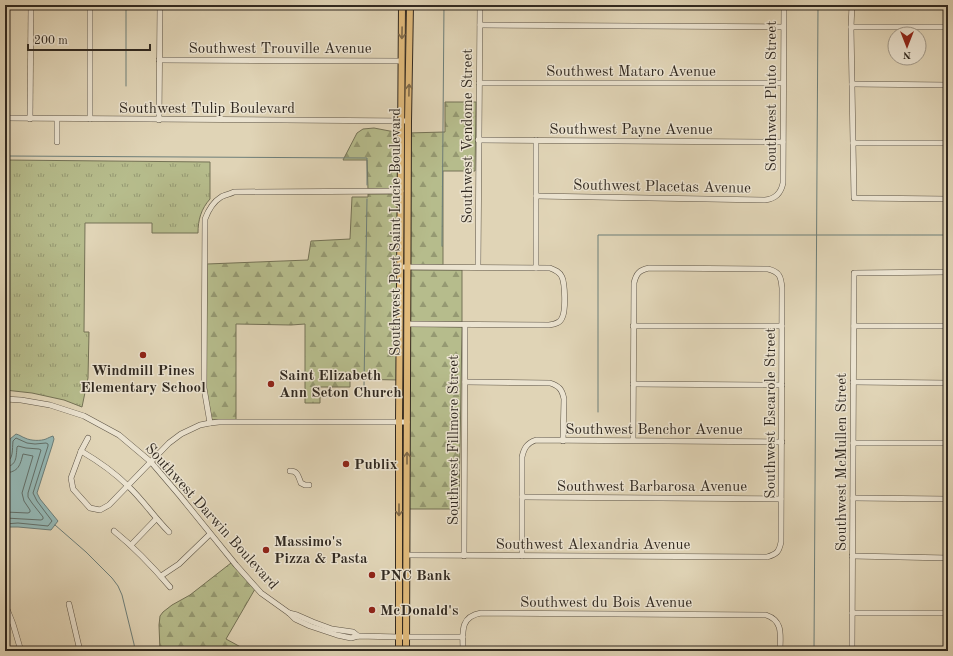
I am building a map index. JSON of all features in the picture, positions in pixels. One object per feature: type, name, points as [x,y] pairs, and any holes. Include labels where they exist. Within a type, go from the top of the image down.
[{"type":"main road","name":"Southwest Port Saint Lucie Boulevard","points":[[400,651],[399,541],[402,5]]},
{"type":"main road","name":"Southwest Port Saint Lucie Boulevard","points":[[406,651],[408,121],[410,5]]},
{"type":"main road","points":[[399,541],[407,555]]},
{"type":"street","points":[[30,119],[31,5]]},
{"type":"street","points":[[90,5],[90,119]]},
{"type":"street","points":[[159,120],[160,5]]},
{"type":"street","name":"Southwest Vendome Street","points":[[478,267],[480,5]]},
{"type":"street","name":"Southwest Pluto Street","points":[[782,188],[784,5]]},
{"type":"street","points":[[852,5],[852,143],[854,198],[948,199]]},
{"type":"street","points":[[480,25],[783,27]]},
{"type":"street","points":[[852,27],[948,27]]},
{"type":"street","name":"Southwest Trouville Avenue","points":[[159,60],[401,61]]},
{"type":"street","name":"Southwest Mataro Avenue","points":[[479,83],[783,83]]},
{"type":"street","points":[[852,84],[948,85]]},
{"type":"street","name":"Southwest Tulip Boulevard","points":[[5,118],[408,121]]},
{"type":"street","points":[[57,119],[57,142]]},
{"type":"street","name":"Southwest Payne Avenue","points":[[478,140],[783,142]]},
{"type":"street","points":[[536,140],[536,268]]},
{"type":"street","points":[[852,143],[948,144]]},
{"type":"street","name":"Southwest Placetas Avenue","points":[[536,196],[765,200],[776,197],[782,188]]},
{"type":"street","points":[[210,422],[204,388],[205,219],[207,212],[221,197],[234,192],[401,191]]},
{"type":"street","points":[[401,267],[550,268],[556,270],[562,277],[564,284],[563,317],[560,322],[556,324],[408,324]]},
{"type":"street","name":"Southwest Escarole Street","points":[[633,326],[635,277],[643,269],[768,269],[774,270],[778,274],[781,279],[782,288],[781,542],[778,552]]},
{"type":"street","name":"Southwest McMullen Street","points":[[852,651],[854,273],[948,272]]},
{"type":"street","name":"Southwest Fillmore Street","points":[[464,556],[465,324]]},
{"type":"street","points":[[633,440],[633,326],[782,326]]},
{"type":"street","points":[[854,326],[948,326]]},
{"type":"street","points":[[465,382],[550,383],[556,385],[563,393],[564,399],[563,441]]},
{"type":"street","points":[[853,382],[948,383]]},
{"type":"street","points":[[633,384],[782,385]]},
{"type":"street","name":"Southwest Darwin Boulevard","points":[[5,399],[50,405],[84,416],[119,435],[151,462],[261,593],[289,613],[332,629],[353,632],[358,636],[463,637]]},
{"type":"street","points":[[88,438],[81,451],[71,478],[73,489],[90,508],[100,510],[109,505],[169,443],[181,434],[210,422],[407,422]]},
{"type":"street","name":"Southwest Benchor Avenue","points":[[522,497],[522,457],[527,445],[536,440],[782,442]]},
{"type":"street","points":[[853,443],[948,443]]},
{"type":"street","points":[[81,451],[106,467],[128,485],[156,519],[169,532]]},
{"type":"street","points":[[290,471],[297,473],[301,483],[309,485]]},
{"type":"street","points":[[522,497],[522,556]]},
{"type":"street","name":"Southwest Barbarosa Avenue","points":[[522,497],[781,499]]},
{"type":"street","points":[[852,498],[948,499]]},
{"type":"street","points":[[131,544],[156,519]]},
{"type":"street","points":[[114,531],[131,544],[170,587]]},
{"type":"street","points":[[161,576],[179,564],[210,534]]},
{"type":"street","name":"Southwest Alexandria Avenue","points":[[407,555],[767,557],[773,556],[778,552]]},
{"type":"street","points":[[852,556],[948,558]]},
{"type":"street","points":[[5,604],[13,624],[20,651]]},
{"type":"street","points":[[69,604],[80,651]]},
{"type":"street","name":"Southwest du Bois Avenue","points":[[463,651],[463,628],[465,622],[468,617],[481,613],[766,615],[772,617],[779,625],[780,651]]},
{"type":"street","points":[[852,613],[948,613]]},
{"type":"green space","points":[[445,102],[476,102],[475,171],[443,171],[443,265],[407,265],[407,133],[445,132]]},
{"type":"green space","points":[[374,128],[400,133],[403,189],[368,189],[367,160],[343,160],[357,133],[363,129]]},
{"type":"green space","points":[[5,160],[210,162],[210,199],[204,207],[201,215],[198,233],[152,233],[152,223],[85,223],[84,332],[89,332],[88,378],[82,407],[64,400],[32,393],[5,390]]},
{"type":"green space","points":[[368,194],[403,194],[399,380],[350,379],[350,387],[320,387],[320,403],[305,403],[305,324],[236,324],[236,420],[211,420],[206,388],[207,264],[308,260],[311,241],[350,239],[352,197],[368,197]]},
{"type":"green space","points":[[407,270],[462,270],[462,322],[406,322]]},
{"type":"green space","points":[[406,326],[462,327],[459,509],[406,509]]},
{"type":"green space","points":[[231,563],[255,589],[226,639],[248,651],[160,651],[159,625],[160,616],[163,612],[190,595]]},
{"type":"water","points":[[16,434],[27,439],[36,440],[44,440],[53,436],[54,439],[37,493],[58,521],[51,530],[5,527],[5,470],[10,439]]},
{"type":"waterway","points":[[126,5],[126,86]]},
{"type":"waterway","points":[[442,246],[444,5]]},
{"type":"waterway","points":[[814,651],[818,5]]},
{"type":"waterway","points":[[5,156],[367,158],[367,185]]},
{"type":"waterway","points":[[364,386],[367,199]]},
{"type":"waterway","points":[[598,412],[598,235],[948,235]]},
{"type":"waterway","points":[[55,525],[86,552],[118,586],[122,595],[135,651]]},
{"type":"place","name":"Windmill Pines Elementary School","points":[[143,355]]},
{"type":"place","name":"Saint Elizabeth Ann Seton Church","points":[[271,384]]},
{"type":"place","name":"Publix","points":[[346,464]]},
{"type":"place","name":"Massimo's Pizza & Pasta","points":[[266,550]]},
{"type":"place","name":"PNC Bank","points":[[372,575]]},
{"type":"place","name":"McDonald's","points":[[372,610]]}]
